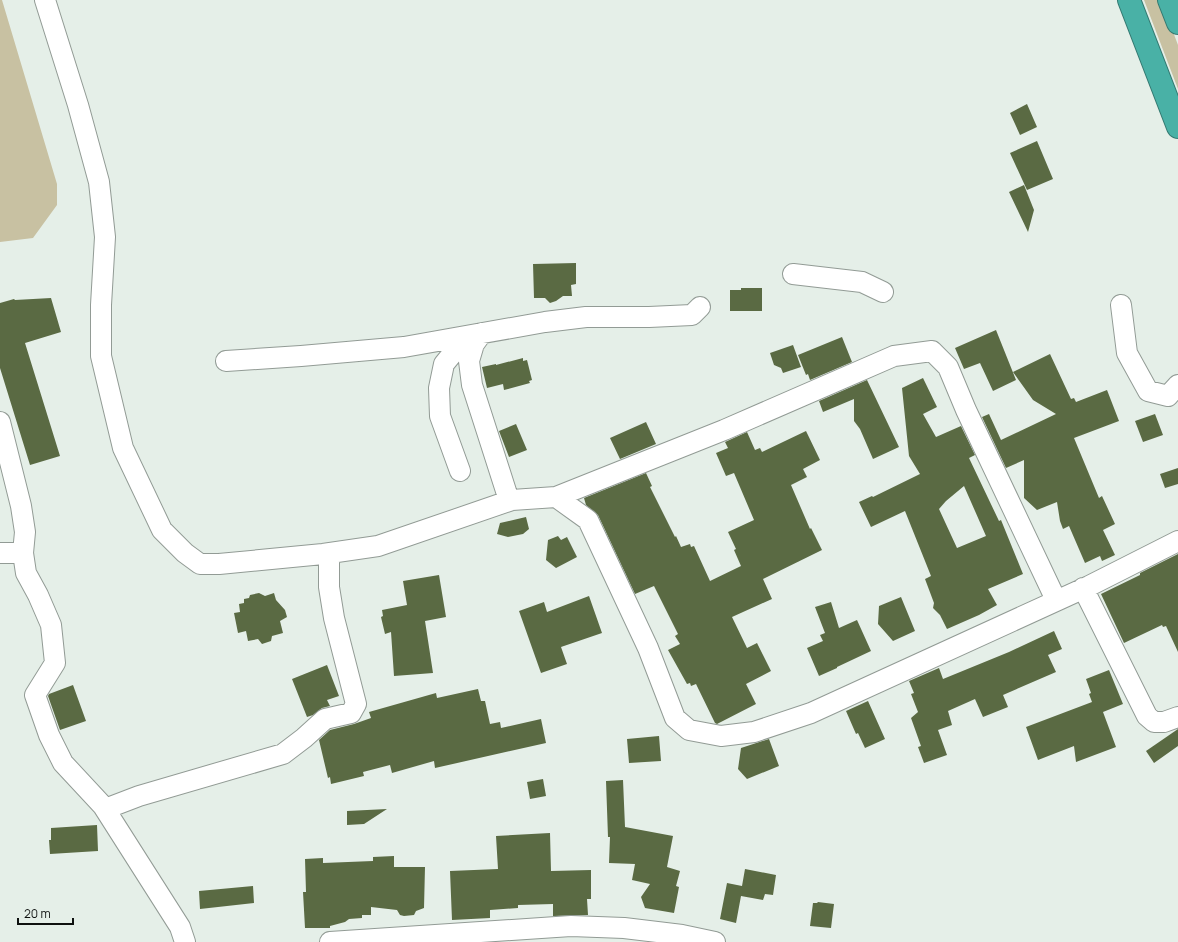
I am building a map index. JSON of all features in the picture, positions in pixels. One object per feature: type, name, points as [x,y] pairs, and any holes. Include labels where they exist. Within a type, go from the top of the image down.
[{"type":"highway","points":[[1129,0],[1178,127]]},
{"type":"highway","points":[[1169,0],[1178,23]]},
{"type":"street","points":[[46,0],[78,105],[99,182],[105,237],[100,305],[101,356],[123,448],[162,530],[185,553],[200,564],[219,564],[329,553],[378,546],[512,500],[556,497],[724,430],[894,356],[932,351],[948,367],[966,410],[1056,600]]},
{"type":"street","points":[[793,274],[862,282],[883,292]]},
{"type":"street","points":[[1121,304],[1128,353],[1148,391],[1168,396],[1178,385]]},
{"type":"street","points":[[226,361],[404,347],[586,316],[649,318],[692,315],[700,307]]},
{"type":"street","points":[[460,471],[440,416],[439,388],[444,364],[458,349],[482,333]]},
{"type":"street","points":[[482,333],[474,344],[469,361],[472,386],[506,491]]},
{"type":"street","points":[[0,422],[21,506],[25,532],[24,553],[26,573],[38,595],[51,626],[55,663],[36,694],[49,735],[63,764],[105,810],[180,927],[185,942]]},
{"type":"street","points":[[556,497],[588,520],[648,648],[675,718],[689,730],[721,736],[754,732],[811,713],[1083,588],[1178,541]]},
{"type":"street","points":[[0,553],[24,553]]},
{"type":"street","points":[[105,810],[139,796],[283,754],[325,719],[351,713],[356,704],[334,618],[329,587],[329,553]]},
{"type":"street","points":[[1083,588],[1147,716],[1154,722],[1164,722],[1178,717]]},
{"type":"street","points":[[330,942],[571,926],[624,928],[682,935],[715,942]]},
{"type":"shaded area","points":[[0,0],[2,0],[57,184],[57,205],[33,238],[0,242]]},
{"type":"shaded area","points":[[1144,0],[1161,0],[1178,45],[1178,89]]},
{"type":"building","points":[[1027,104],[1037,127],[1020,135],[1010,113]]},
{"type":"building","points":[[1037,141],[1053,179],[1027,190],[1010,153]]},
{"type":"building","points":[[1024,185],[1034,210],[1028,232],[1009,192]]},
{"type":"building","points":[[576,263],[576,284],[571,285],[572,296],[563,296],[550,303],[545,298],[534,298],[533,264]]},
{"type":"building","points":[[741,288],[762,288],[762,311],[730,311],[730,290],[741,290]]},
{"type":"building","points":[[51,298],[61,332],[25,343],[60,456],[30,465],[0,368],[0,303],[14,299]]},
{"type":"building","points":[[996,330],[1016,380],[993,391],[980,363],[964,369],[955,348]]},
{"type":"building","points":[[842,337],[852,362],[810,380],[808,374],[806,375],[798,355]]},
{"type":"building","points":[[793,345],[801,367],[783,373],[781,368],[774,365],[770,353]]},
{"type":"building","points":[[1050,354],[1071,399],[1074,398],[1076,402],[1107,390],[1119,421],[1074,438],[1099,498],[1102,496],[1115,524],[1103,530],[1115,555],[1102,561],[1100,556],[1085,563],[1069,526],[1063,529],[1057,502],[1037,510],[1024,498],[1024,460],[1006,468],[982,417],[989,414],[1001,440],[1056,414],[1033,400],[1013,372]]},
{"type":"building","points":[[523,358],[523,361],[527,360],[532,380],[529,381],[530,383],[504,390],[503,384],[487,388],[482,367]]},
{"type":"building","points":[[923,378],[937,407],[923,414],[936,437],[961,426],[975,455],[969,458],[999,521],[1001,520],[1023,574],[988,589],[997,605],[979,615],[947,629],[940,615],[933,608],[934,603],[925,579],[931,576],[905,511],[871,527],[859,502],[872,496],[873,497],[920,474],[909,456],[902,388]],"holes":[[[964,486],[986,536],[957,548],[939,509]]]},
{"type":"building","points":[[867,380],[899,447],[873,459],[860,429],[854,421],[854,399],[823,412],[819,401]]},
{"type":"building","points":[[1155,414],[1163,435],[1143,442],[1135,421]]},
{"type":"building","points":[[646,422],[656,444],[620,459],[610,438]]},
{"type":"building","points":[[516,424],[527,450],[509,457],[499,431]]},
{"type":"building","points":[[806,431],[820,460],[803,469],[807,477],[791,485],[810,529],[811,528],[822,550],[763,579],[772,599],[732,617],[747,648],[757,643],[771,671],[746,684],[756,704],[717,724],[715,723],[696,684],[691,686],[690,683],[687,684],[668,650],[680,644],[675,636],[678,634],[654,586],[635,594],[598,515],[586,505],[584,498],[646,473],[652,486],[650,487],[675,537],[676,536],[681,547],[690,544],[691,547],[694,546],[710,581],[741,566],[734,550],[736,549],[728,532],[754,520],[734,473],[726,476],[716,453],[728,448],[725,442],[747,432],[755,450],[760,448],[762,452]]},
{"type":"building","points":[[1178,468],[1178,484],[1165,488],[1160,474]]},
{"type":"building","points":[[526,517],[529,529],[523,534],[508,537],[497,534],[500,523]]},
{"type":"building","points":[[558,536],[561,540],[567,537],[577,557],[556,568],[546,560],[548,540]]},
{"type":"building","points":[[1178,554],[1178,652],[1166,626],[1163,627],[1162,625],[1124,643],[1101,594]]},
{"type":"building","points":[[439,575],[446,617],[425,621],[433,673],[394,676],[391,632],[385,634],[381,617],[383,616],[382,610],[407,605],[403,581]]},
{"type":"building","points":[[259,593],[265,596],[274,593],[276,600],[285,610],[287,617],[280,621],[283,633],[272,636],[271,641],[262,644],[258,639],[248,641],[246,631],[238,633],[234,613],[240,612],[239,604],[244,603],[244,599],[249,598],[250,595]]},
{"type":"building","points":[[589,596],[602,633],[561,647],[567,664],[541,673],[519,611],[544,602],[547,612]]},
{"type":"building","points":[[901,597],[915,631],[893,641],[878,624],[879,606]]},
{"type":"building","points":[[831,602],[839,628],[857,620],[871,651],[819,676],[807,648],[823,641],[820,635],[825,633],[815,607]]},
{"type":"building","points":[[1054,631],[1062,649],[1048,655],[1056,672],[1003,695],[1008,707],[983,717],[975,699],[948,711],[952,725],[938,730],[947,755],[924,763],[918,747],[921,746],[911,718],[918,712],[911,694],[914,693],[909,681],[939,668],[943,679],[1009,652]]},
{"type":"building","points":[[327,665],[339,696],[327,700],[330,706],[322,708],[313,715],[307,717],[292,679]]},
{"type":"building","points":[[1109,670],[1123,704],[1103,712],[1116,747],[1076,762],[1074,746],[1038,760],[1026,727],[1092,702],[1089,694],[1091,693],[1086,679]]},
{"type":"building","points":[[73,685],[86,721],[60,730],[48,696],[49,694]]},
{"type":"building","points":[[478,689],[481,701],[485,701],[490,724],[500,722],[501,728],[541,719],[546,743],[435,768],[434,761],[392,773],[390,765],[363,772],[364,776],[331,784],[330,777],[328,778],[319,740],[330,730],[371,718],[369,712],[436,693],[437,698]]},
{"type":"building","points":[[868,701],[885,739],[865,748],[858,733],[856,734],[846,711]]},
{"type":"building","points":[[1178,729],[1178,746],[1154,763],[1146,751]]},
{"type":"building","points":[[659,736],[661,761],[629,763],[627,739]]},
{"type":"building","points":[[769,739],[779,766],[747,779],[738,769],[741,748]]},
{"type":"building","points":[[543,779],[546,796],[530,799],[527,782]]},
{"type":"building","points":[[623,780],[625,827],[673,836],[667,867],[680,871],[676,886],[679,887],[674,913],[645,908],[641,897],[650,884],[632,880],[635,864],[609,863],[610,837],[608,837],[606,781]]},
{"type":"building","points":[[387,809],[364,824],[347,825],[347,811]]},
{"type":"building","points":[[97,825],[98,851],[50,854],[49,840],[51,840],[51,828]]},
{"type":"building","points":[[550,833],[551,871],[591,870],[591,899],[587,899],[588,915],[553,916],[553,904],[518,905],[518,908],[490,910],[490,918],[452,920],[450,871],[498,869],[496,836]]},
{"type":"building","points":[[394,856],[394,867],[425,867],[424,908],[416,911],[414,915],[404,916],[400,915],[397,910],[371,907],[371,915],[362,915],[362,918],[349,919],[345,922],[330,926],[330,928],[305,928],[303,892],[306,892],[305,859],[323,858],[323,863],[373,861],[373,857]]},
{"type":"building","points":[[745,869],[776,875],[773,895],[765,894],[763,900],[741,896],[736,923],[720,919],[727,883],[742,886]]},
{"type":"building","points":[[253,886],[254,903],[200,909],[199,891]]},
{"type":"building","points":[[818,902],[834,904],[831,928],[810,926],[813,903]]}]
